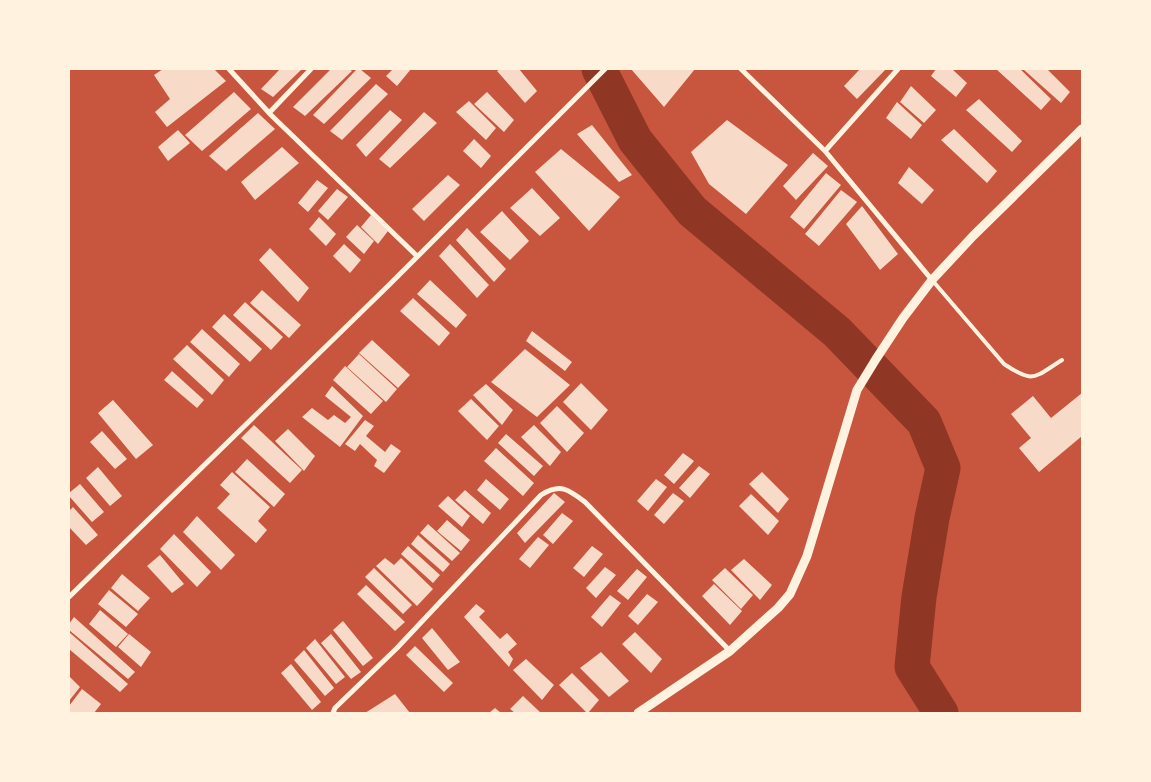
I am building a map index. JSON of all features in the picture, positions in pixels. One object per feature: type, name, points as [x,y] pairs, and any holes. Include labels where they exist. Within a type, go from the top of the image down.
[{"type":"street","points":[[229,69],[269,113],[416,256]]},
{"type":"street","points":[[269,113],[311,69]]},
{"type":"street","points":[[69,597],[389,285],[605,69]]},
{"type":"street","points":[[741,69],[825,151],[932,280]]},
{"type":"street","points":[[825,151],[898,69]]},
{"type":"street","points":[[638,713],[730,651],[778,608],[790,594],[807,556],[857,390],[876,359],[903,318],[932,280],[973,236],[1082,129]]},
{"type":"street","points":[[332,713],[541,495],[550,489],[561,488],[572,492],[585,502],[730,651]]},
{"type":"lane","points":[[932,280],[1004,364],[1015,372],[1027,377],[1034,377],[1062,360]]},
{"type":"building","points":[[163,69],[214,69],[226,81],[167,127],[155,112],[170,99],[154,75]]},
{"type":"building","points":[[280,69],[302,69],[273,97],[261,89]]},
{"type":"building","points":[[331,69],[349,69],[352,71],[305,116],[293,107]]},
{"type":"building","points":[[357,69],[360,69],[371,78],[324,124],[313,115]]},
{"type":"building","points":[[393,69],[411,69],[397,86],[386,76]]},
{"type":"building","points":[[500,69],[519,69],[537,91],[525,103],[497,71]]},
{"type":"building","points":[[631,69],[695,69],[664,107]]},
{"type":"building","points":[[860,69],[886,69],[857,99],[844,86]]},
{"type":"building","points":[[936,69],[952,69],[967,83],[956,97],[931,76]]},
{"type":"building","points":[[996,69],[1020,69],[1051,99],[1041,110]]},
{"type":"building","points":[[1023,69],[1047,69],[1070,92],[1061,103]]},
{"type":"building","points":[[376,84],[388,94],[342,140],[330,131]]},
{"type":"building","points":[[911,86],[936,110],[924,123],[900,102]]},
{"type":"building","points":[[234,92],[251,109],[202,151],[185,135]]},
{"type":"building","points":[[487,92],[514,120],[504,132],[474,104]]},
{"type":"building","points":[[979,99],[1022,141],[1012,152],[966,110]]},
{"type":"building","points":[[469,101],[496,128],[486,140],[456,112]]},
{"type":"building","points":[[897,102],[922,125],[911,139],[886,118]]},
{"type":"building","points":[[390,110],[402,120],[366,157],[356,145]]},
{"type":"building","points":[[424,112],[437,123],[390,168],[379,159]]},
{"type":"building","points":[[258,113],[275,129],[226,171],[209,156]]},
{"type":"building","points":[[727,120],[788,165],[746,214],[709,184],[691,152]]},
{"type":"building","points":[[592,125],[632,175],[619,182],[577,134]]},
{"type":"building","points":[[954,129],[997,171],[987,183],[941,140]]},
{"type":"building","points":[[178,130],[190,143],[168,161],[158,147]]},
{"type":"building","points":[[474,139],[491,156],[481,168],[463,151]]},
{"type":"building","points":[[282,147],[299,163],[255,200],[241,182]]},
{"type":"building","points":[[561,149],[620,197],[589,231],[535,172]]},
{"type":"building","points":[[813,153],[828,166],[796,200],[783,186]]},
{"type":"building","points":[[909,167],[934,190],[922,204],[898,183]]},
{"type":"building","points":[[826,173],[841,185],[804,229],[790,217]]},
{"type":"building","points":[[448,175],[460,185],[424,221],[412,209]]},
{"type":"building","points":[[317,180],[328,188],[308,212],[298,203]]},
{"type":"building","points":[[532,188],[560,218],[540,236],[510,208]]},
{"type":"building","points":[[337,189],[348,197],[328,220],[318,211]]},
{"type":"building","points":[[841,190],[857,202],[819,246],[805,234]]},
{"type":"building","points":[[862,206],[898,254],[880,270],[846,224]]},
{"type":"building","points":[[502,211],[529,241],[510,260],[480,232]]},
{"type":"building","points":[[371,215],[388,231],[378,244],[361,227]]},
{"type":"building","points":[[319,217],[336,234],[326,246],[309,229]]},
{"type":"building","points":[[357,225],[374,241],[364,254],[346,237]]},
{"type":"building","points":[[467,228],[506,269],[494,282],[456,240]]},
{"type":"building","points":[[344,244],[361,260],[350,273],[333,256]]},
{"type":"building","points":[[450,244],[489,285],[477,298],[439,256]]},
{"type":"building","points":[[270,248],[309,288],[298,302],[259,260]]},
{"type":"building","points":[[430,280],[467,315],[456,328],[417,294]]},
{"type":"building","points":[[262,290],[301,325],[289,338],[250,303]]},
{"type":"building","points":[[413,298],[450,333],[439,346],[400,311]]},
{"type":"building","points":[[245,302],[283,337],[271,350],[233,315]]},
{"type":"building","points":[[224,314],[262,349],[250,362],[212,327]]},
{"type":"building","points":[[202,329],[240,364],[229,377],[190,342]]},
{"type":"building","points":[[532,331],[572,362],[565,371],[526,341]]},
{"type":"building","points":[[372,340],[410,375],[398,388],[359,353]]},
{"type":"building","points":[[187,345],[224,380],[212,395],[173,359]]},
{"type":"building","points":[[525,349],[570,385],[537,417],[491,382]]},
{"type":"building","points":[[359,354],[397,389],[386,402],[347,367]]},
{"type":"building","points":[[345,366],[383,401],[371,414],[333,380]]},
{"type":"building","points":[[172,371],[204,400],[197,408],[164,380]]},
{"type":"building","points":[[581,383],[608,410],[591,430],[563,402]]},
{"type":"building","points":[[486,384],[513,410],[502,425],[473,395]]},
{"type":"building","points":[[332,386],[363,416],[340,447],[302,417],[312,408],[328,420],[334,415],[345,423],[351,417],[325,396]]},
{"type":"building","points":[[1082,393],[1082,436],[1039,472],[1019,448],[1031,438],[1011,414],[1033,396],[1051,418]]},
{"type":"building","points":[[471,399],[499,426],[487,440],[458,411]]},
{"type":"building","points":[[113,400],[153,445],[136,459],[98,413]]},
{"type":"building","points":[[557,406],[584,433],[567,452],[540,423]]},
{"type":"building","points":[[365,420],[374,426],[366,436],[385,452],[391,444],[401,451],[384,473],[374,466],[377,460],[360,444],[355,451],[345,444]]},
{"type":"building","points":[[254,425],[302,470],[290,483],[241,438]]},
{"type":"building","points":[[534,425],[561,452],[550,466],[521,437]]},
{"type":"building","points":[[288,429],[315,456],[304,471],[275,441]]},
{"type":"building","points":[[102,431],[127,459],[115,469],[90,442]]},
{"type":"building","points":[[506,434],[543,466],[534,476],[498,443]]},
{"type":"building","points":[[496,448],[534,483],[523,496],[484,461]]},
{"type":"building","points":[[683,453],[694,461],[674,484],[664,475]]},
{"type":"building","points":[[247,459],[285,494],[274,507],[235,472]]},
{"type":"building","points":[[699,466],[710,474],[690,498],[679,488]]},
{"type":"building","points":[[98,467],[122,496],[110,506],[86,478]]},
{"type":"building","points":[[232,472],[270,507],[258,521],[267,530],[256,543],[217,508],[230,494],[220,485]]},
{"type":"building","points":[[762,472],[789,499],[778,513],[749,484]]},
{"type":"building","points":[[486,479],[509,499],[500,510],[477,490]]},
{"type":"building","points":[[656,479],[667,487],[648,511],[637,501]]},
{"type":"building","points":[[80,484],[104,512],[92,522],[69,496],[69,493]]},
{"type":"building","points":[[465,490],[491,513],[483,524],[455,500]]},
{"type":"building","points":[[554,493],[565,502],[525,543],[517,533]]},
{"type":"building","points":[[673,493],[684,501],[664,524],[654,515]]},
{"type":"building","points":[[751,494],[779,521],[768,535],[739,506]]},
{"type":"building","points":[[448,496],[470,516],[462,527],[438,506]]},
{"type":"building","points":[[73,507],[98,535],[86,545],[69,527],[69,511]]},
{"type":"building","points":[[562,513],[573,521],[553,544],[543,535]]},
{"type":"building","points":[[197,516],[235,555],[221,570],[183,532]]},
{"type":"building","points":[[447,520],[470,540],[461,551],[437,531]]},
{"type":"building","points":[[428,524],[460,553],[452,561],[420,533]]},
{"type":"building","points":[[174,534],[211,572],[197,587],[160,549]]},
{"type":"building","points":[[418,535],[450,564],[443,572],[411,544]]},
{"type":"building","points":[[538,537],[549,545],[530,568],[519,559]]},
{"type":"building","points":[[408,546],[440,575],[433,583],[401,554]]},
{"type":"building","points":[[592,546],[603,554],[584,577],[573,568]]},
{"type":"building","points":[[160,555],[184,584],[172,593],[147,566]]},
{"type":"building","points":[[385,558],[394,565],[401,558],[433,589],[417,606],[376,566]]},
{"type":"building","points":[[744,559],[772,585],[760,600],[731,570]]},
{"type":"building","points":[[605,567],[616,575],[596,598],[586,588]]},
{"type":"building","points":[[374,568],[412,605],[403,614],[365,577]]},
{"type":"building","points":[[725,568],[753,595],[741,609],[712,580]]},
{"type":"building","points":[[637,569],[647,577],[628,600],[617,591]]},
{"type":"building","points":[[122,574],[150,598],[138,611],[111,588]]},
{"type":"building","points":[[714,584],[742,611],[730,625],[702,596]]},
{"type":"building","points":[[366,585],[405,622],[395,631],[357,594]]},
{"type":"building","points":[[109,590],[138,614],[126,627],[98,604]]},
{"type":"building","points":[[647,594],[658,602],[638,625],[628,616]]},
{"type":"building","points":[[610,595],[621,603],[602,627],[591,617]]},
{"type":"building","points":[[476,604],[485,611],[479,617],[500,639],[507,633],[517,644],[508,652],[513,659],[509,667],[464,617]]},
{"type":"building","points":[[100,610],[128,634],[116,647],[89,624]]},
{"type":"building","points":[[74,617],[135,672],[128,679],[69,630],[69,624]]},
{"type":"building","points":[[343,621],[373,658],[363,666],[333,630]]},
{"type":"building","points":[[432,628],[460,662],[448,670],[422,638]]},
{"type":"building","points":[[69,632],[128,684],[120,692],[69,649]]},
{"type":"building","points":[[635,632],[662,659],[651,673],[622,644]]},
{"type":"building","points":[[129,634],[151,652],[141,667],[118,647]]},
{"type":"building","points":[[331,634],[361,672],[351,679],[321,643]]},
{"type":"building","points":[[315,639],[345,677],[336,684],[306,648]]},
{"type":"building","points":[[415,646],[453,683],[444,692],[406,655]]},
{"type":"building","points":[[304,650],[334,688],[325,696],[294,660]]},
{"type":"building","points":[[601,652],[629,681],[609,697],[580,668]]},
{"type":"building","points":[[526,659],[554,685],[542,700],[513,670]]},
{"type":"building","points":[[291,664],[321,702],[312,710],[281,673]]},
{"type":"building","points":[[572,673],[599,700],[588,713],[559,685]]},
{"type":"building","points":[[69,676],[80,687],[69,701]]},
{"type":"building","points":[[82,689],[101,704],[94,713],[69,713],[69,706]]},
{"type":"building","points":[[395,694],[410,713],[365,713]]},
{"type":"building","points":[[523,696],[541,713],[515,713],[510,709]]},
{"type":"building","points":[[495,708],[501,713],[489,713]]},
{"type":"waterway","points":[[599,69],[635,140],[692,211],[837,332],[924,422],[943,468],[932,518],[919,597],[912,667],[941,713]]}]
